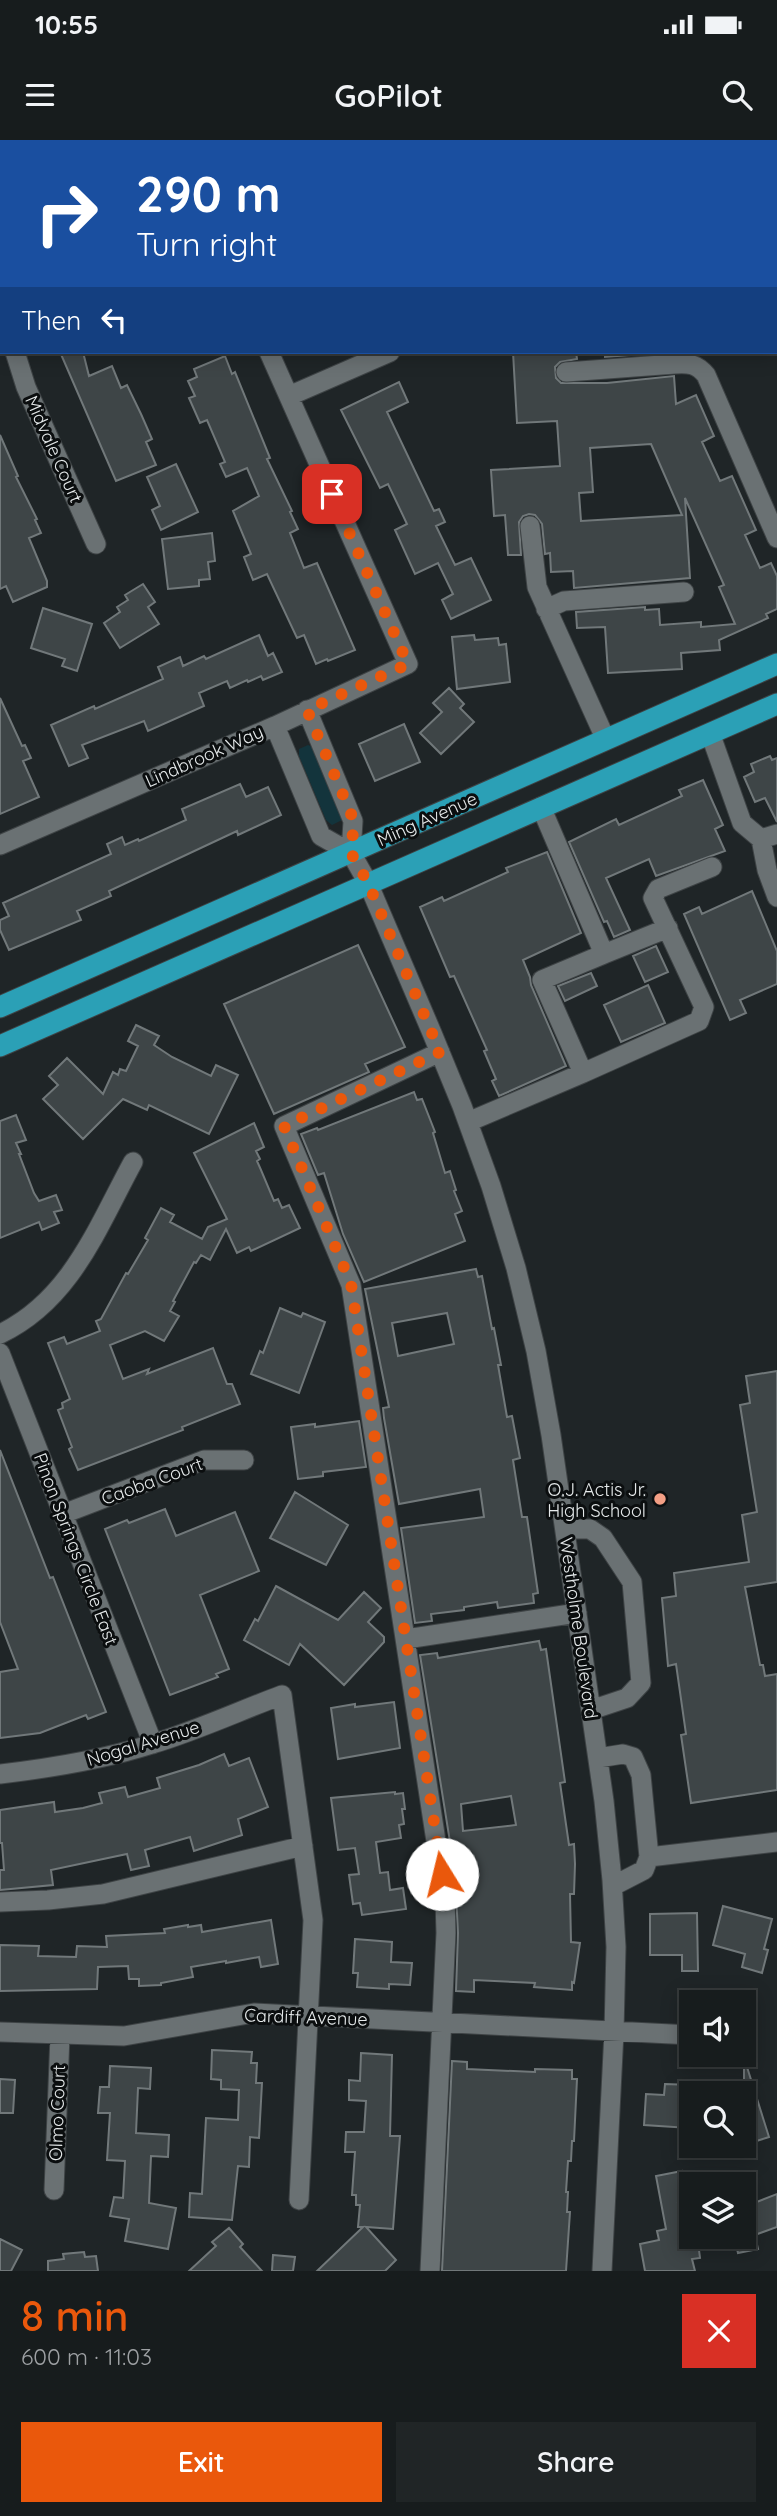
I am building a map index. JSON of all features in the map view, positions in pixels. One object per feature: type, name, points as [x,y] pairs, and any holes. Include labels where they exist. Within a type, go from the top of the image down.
[{"type":"main road","name":"Ming Avenue","points":[[0,1007],[777,664]]},
{"type":"main road","name":"Ming Avenue","points":[[0,1046],[777,704]]},
{"type":"street","name":"Midvale Court","points":[[16,354],[26,387],[96,544]]},
{"type":"street","points":[[270,354],[289,396],[385,354]]},
{"type":"street","points":[[566,372],[690,363],[699,367],[706,375],[777,538]]},
{"type":"street","name":"Lindbrook Way","points":[[0,845],[275,726],[408,664],[289,396]]},
{"type":"street","points":[[530,526],[537,587],[606,740]]},
{"type":"street","points":[[546,609],[564,601],[684,592]]},
{"type":"street","points":[[275,726],[321,836],[351,853],[354,821],[307,710]]},
{"type":"street","points":[[710,733],[743,823],[769,836],[767,870],[777,897]]},
{"type":"street","points":[[541,807],[604,954]]},
{"type":"street","name":"Westholme Boulevard","points":[[351,853],[368,883],[468,1122],[516,1268],[536,1351],[577,1612],[613,1886],[616,1947],[614,2032],[602,2271]]},
{"type":"street","points":[[468,1122],[699,1021],[704,1007],[653,898],[658,889],[712,867]]},
{"type":"street","points":[[583,1073],[542,980],[668,928]]},
{"type":"street","points":[[430,2271],[446,1933],[445,1900],[351,1284],[284,1126],[440,1052]]},
{"type":"street","points":[[0,1334],[36,1313],[72,1273],[133,1162]]},
{"type":"street","name":"Pinon Springs Circle East","points":[[0,1353],[153,1744]]},
{"type":"street","name":"Caoba Court","points":[[63,1514],[204,1460],[244,1460]]},
{"type":"street","points":[[565,1529],[590,1529],[603,1538],[632,1582],[641,1683],[627,1698],[591,1710]]},
{"type":"street","points":[[405,1639],[577,1612]]},
{"type":"street","name":"Nogal Avenue","points":[[0,1774],[49,1769],[96,1760],[153,1744],[282,1695],[303,1846]]},
{"type":"street","points":[[598,1758],[623,1754],[633,1757],[641,1775],[649,1857],[644,1870],[613,1886]]},
{"type":"street","points":[[649,1857],[777,1842]]},
{"type":"street","points":[[0,1902],[103,1894],[303,1846],[313,1920],[299,2200]]},
{"type":"street","name":"Cardiff Avenue","points":[[0,2032],[124,2036],[254,2013],[679,2035]]},
{"type":"street","name":"Olmo Court","points":[[54,2190],[60,2035]]},
{"type":"shaded area","points":[[308,745],[313,747],[342,820],[332,825],[326,820],[299,756],[299,749]]},
{"type":"building","points":[[61,354],[84,354],[89,376],[112,366],[121,388],[127,385],[152,439],[146,442],[156,465],[116,481]]},
{"type":"building","points":[[513,354],[576,354],[577,359],[560,362],[555,367],[556,378],[561,383],[607,383],[674,376],[676,404],[696,395],[714,436],[702,442],[720,481],[732,476],[756,530],[745,535],[760,568],[771,563],[777,576],[777,609],[766,614],[768,618],[719,640],[720,650],[681,653],[682,669],[608,673],[605,627],[577,628],[576,612],[645,607],[645,610],[659,609],[660,625],[701,622],[701,627],[735,624],[719,587],[724,585],[685,498],[690,578],[574,588],[573,571],[551,572],[550,553],[545,554],[542,524],[535,515],[529,514],[523,516],[519,522],[521,555],[508,555],[505,515],[494,516],[491,470],[560,466],[557,421],[517,423]],"holes":[[[651,444],[682,515],[581,521],[579,493],[593,492],[590,448]]]},
{"type":"building","points":[[605,354],[645,354],[605,357]]},
{"type":"building","points":[[225,356],[232,374],[235,372],[270,458],[267,459],[292,511],[290,512],[298,529],[290,533],[304,568],[317,563],[355,650],[328,661],[327,659],[316,664],[304,635],[297,638],[267,574],[253,580],[244,557],[251,554],[233,511],[259,496],[247,468],[226,477],[220,464],[225,462],[207,420],[200,423],[189,398],[195,396],[188,381],[197,377],[194,369]]},
{"type":"building","points":[[399,382],[408,402],[387,412],[434,511],[439,509],[445,522],[436,526],[455,565],[471,558],[491,600],[451,619],[442,600],[453,594],[438,563],[415,574],[395,530],[407,524],[388,484],[380,488],[341,410]]},
{"type":"building","points":[[0,435],[18,476],[16,477],[37,519],[35,520],[41,533],[29,538],[47,581],[47,587],[13,602],[6,586],[0,589]]},
{"type":"building","points":[[176,464],[198,512],[161,530],[152,510],[160,506],[147,477]]},
{"type":"building","points":[[212,533],[215,561],[208,562],[210,579],[199,580],[199,586],[168,589],[162,539]]},
{"type":"building","points":[[143,584],[155,602],[148,607],[159,624],[120,648],[104,623],[120,612],[117,607],[128,600],[125,595]]},
{"type":"building","points":[[43,608],[92,624],[77,671],[62,666],[65,659],[31,648]]},
{"type":"building","points":[[259,635],[268,656],[273,653],[282,672],[263,680],[261,676],[248,682],[247,680],[230,688],[227,681],[199,693],[204,706],[148,731],[144,721],[82,745],[88,758],[69,766],[51,725],[163,679],[158,667],[180,657],[183,666],[204,656],[206,659]]},
{"type":"building","points":[[474,635],[475,640],[498,638],[499,645],[506,644],[510,682],[457,689],[452,637]]},
{"type":"building","points":[[449,688],[464,704],[460,708],[474,722],[441,754],[420,733],[442,712],[433,703]]},
{"type":"building","points":[[0,698],[22,746],[25,745],[31,758],[23,761],[39,797],[0,814]]},
{"type":"building","points":[[404,724],[420,762],[375,781],[359,744]]},
{"type":"building","points":[[770,756],[772,760],[777,758],[777,822],[765,798],[755,802],[744,777],[754,772],[751,764]]},
{"type":"building","points":[[703,780],[723,825],[715,829],[725,851],[656,876],[649,859],[606,878],[630,930],[614,937],[607,921],[604,922],[569,842],[616,819],[619,825],[682,796],[679,790]]},
{"type":"building","points":[[240,784],[246,797],[268,787],[281,815],[238,835],[237,831],[109,891],[111,896],[77,911],[81,920],[9,950],[0,930],[0,920],[9,916],[3,903],[111,854],[107,844],[122,837],[125,845],[186,820],[182,809]]},
{"type":"building","points":[[547,852],[581,933],[523,960],[566,1066],[499,1096],[492,1081],[496,1079],[484,1051],[487,1050],[454,976],[450,977],[420,907],[442,897],[444,901],[508,872],[506,868]]},
{"type":"building","points":[[752,891],[777,951],[777,984],[740,1000],[746,1013],[730,1020],[684,914],[699,907],[702,914]]},
{"type":"building","points":[[358,945],[405,1047],[365,1064],[369,1072],[274,1114],[224,1004]]},
{"type":"building","points":[[656,946],[668,972],[645,982],[633,956]]},
{"type":"building","points":[[591,973],[597,986],[565,1001],[558,986]]},
{"type":"building","points":[[648,985],[665,1023],[621,1042],[604,1005]]},
{"type":"building","points":[[136,1025],[159,1036],[154,1045],[172,1057],[211,1076],[216,1065],[238,1075],[209,1134],[149,1105],[147,1110],[123,1099],[83,1139],[43,1099],[58,1085],[49,1076],[67,1058],[103,1094],[113,1072],[118,1075],[120,1069],[126,1071],[138,1046],[128,1041]]},
{"type":"building","points":[[414,1092],[417,1100],[422,1099],[435,1132],[433,1133],[445,1173],[450,1171],[462,1211],[455,1214],[465,1241],[364,1282],[343,1234],[324,1173],[318,1175],[301,1134],[317,1128],[318,1130]]},
{"type":"building","points":[[16,1115],[26,1140],[16,1143],[34,1193],[39,1201],[56,1195],[62,1210],[54,1212],[59,1223],[42,1230],[39,1222],[0,1238],[0,1121]]},
{"type":"building","points":[[254,1123],[264,1147],[256,1151],[260,1159],[257,1161],[274,1201],[278,1199],[282,1208],[289,1205],[300,1228],[251,1251],[249,1247],[237,1253],[226,1229],[210,1260],[201,1255],[196,1263],[194,1262],[173,1301],[175,1302],[170,1311],[179,1316],[164,1341],[145,1331],[110,1345],[123,1379],[149,1369],[147,1374],[213,1348],[227,1384],[232,1384],[240,1404],[182,1427],[183,1430],[78,1470],[58,1410],[63,1408],[62,1403],[70,1399],[48,1343],[64,1337],[67,1344],[100,1331],[96,1321],[101,1319],[148,1240],[145,1238],[161,1208],[174,1215],[170,1222],[202,1239],[208,1227],[227,1219],[194,1153]]},
{"type":"building","points":[[476,1269],[478,1277],[482,1276],[501,1365],[498,1365],[507,1417],[512,1416],[520,1458],[513,1460],[522,1517],[527,1517],[538,1593],[533,1594],[534,1603],[498,1608],[497,1602],[464,1607],[464,1610],[431,1614],[432,1621],[415,1623],[401,1528],[484,1517],[480,1489],[399,1504],[384,1418],[383,1408],[389,1407],[365,1289]],"holes":[[[447,1313],[454,1344],[398,1356],[392,1323]]]},
{"type":"building","points":[[280,1308],[301,1317],[303,1313],[325,1322],[299,1393],[251,1374],[260,1351],[263,1353]]},
{"type":"building","points":[[777,1371],[777,1582],[745,1587],[760,1665],[763,1665],[765,1676],[777,1674],[777,1790],[691,1803],[681,1735],[686,1734],[676,1664],[668,1666],[662,1598],[676,1596],[674,1573],[749,1562],[742,1515],[757,1512],[740,1405],[750,1403],[746,1376]]},
{"type":"building","points":[[359,1421],[366,1467],[323,1472],[323,1476],[298,1479],[291,1427],[315,1424],[315,1427]]},
{"type":"building","points":[[0,1450],[106,1712],[88,1719],[86,1715],[40,1733],[0,1738],[0,1672],[18,1669],[0,1622]]},
{"type":"building","points":[[295,1492],[348,1525],[326,1565],[270,1538]]},
{"type":"building","points":[[165,1509],[176,1536],[235,1512],[259,1571],[200,1595],[229,1669],[216,1674],[218,1677],[170,1695],[105,1529]]},
{"type":"building","points":[[276,1586],[338,1620],[364,1592],[381,1608],[368,1622],[384,1637],[384,1642],[344,1685],[300,1644],[289,1665],[244,1640],[255,1619],[258,1621]]},
{"type":"building","points":[[539,1641],[541,1650],[546,1649],[565,1782],[560,1783],[569,1845],[574,1844],[574,1894],[570,1894],[571,1942],[580,1943],[572,1990],[534,1987],[535,1983],[474,1980],[474,1992],[456,1991],[458,1933],[455,1873],[420,1655],[437,1653],[438,1658]],"holes":[[[511,1796],[516,1825],[463,1831],[461,1804]]]},
{"type":"building","points":[[394,1702],[400,1748],[338,1759],[331,1708]]},
{"type":"building","points":[[224,1754],[229,1766],[249,1758],[268,1807],[238,1819],[242,1835],[194,1851],[190,1837],[145,1850],[149,1866],[131,1870],[127,1854],[51,1870],[53,1885],[0,1890],[0,1870],[4,1870],[0,1843],[0,1810],[54,1802],[55,1812],[83,1808],[102,1803],[99,1793],[125,1787],[128,1797],[160,1788],[157,1778]]},
{"type":"building","points":[[403,1793],[405,1809],[402,1809],[404,1824],[399,1825],[401,1838],[376,1842],[380,1873],[388,1872],[390,1890],[403,1888],[406,1909],[362,1915],[360,1903],[353,1904],[349,1875],[359,1874],[355,1848],[338,1850],[331,1798]]},
{"type":"building","points":[[723,1906],[772,1919],[764,1949],[768,1950],[762,1973],[742,1967],[745,1954],[713,1945]]},
{"type":"building","points":[[697,1913],[698,1971],[682,1971],[682,1955],[650,1955],[650,1914]]},
{"type":"building","points":[[271,1920],[278,1964],[261,1967],[259,1957],[226,1961],[191,1967],[193,1977],[161,1985],[139,1986],[139,1979],[129,1979],[128,1966],[98,1967],[97,1989],[0,1991],[0,1945],[39,1946],[38,1956],[76,1957],[77,1946],[107,1947],[106,1936],[165,1933],[164,1929],[188,1925],[201,1925],[202,1932]]},
{"type":"building","points":[[355,1939],[392,1942],[391,1962],[412,1963],[410,1985],[389,1984],[389,1989],[357,1987],[358,1973],[353,1973]]},
{"type":"building","points":[[212,2050],[252,2052],[251,2063],[257,2063],[256,2083],[262,2083],[259,2138],[250,2137],[249,2167],[238,2166],[232,2220],[189,2217],[190,2193],[202,2194],[206,2118],[238,2120],[239,2090],[221,2089],[221,2080],[211,2079]]},
{"type":"building","points":[[361,2053],[392,2055],[390,2136],[400,2136],[393,2229],[366,2227],[396,2260],[385,2271],[317,2271],[363,2227],[358,2227],[360,2205],[356,2205],[356,2195],[352,2195],[355,2152],[345,2152],[346,2132],[364,2132],[366,2101],[349,2100],[349,2080],[360,2081]]},
{"type":"building","points":[[452,2061],[467,2062],[467,2069],[535,2072],[535,2069],[572,2070],[572,2079],[577,2079],[574,2141],[571,2161],[568,2161],[566,2192],[567,2212],[570,2212],[566,2271],[442,2271]]},
{"type":"building","points":[[110,2066],[151,2068],[150,2089],[138,2088],[136,2133],[169,2135],[168,2157],[151,2156],[149,2203],[176,2208],[168,2249],[125,2241],[129,2219],[110,2216],[114,2197],[123,2198],[125,2161],[107,2160],[110,2113],[98,2113],[100,2087],[109,2087]]},
{"type":"building","points":[[744,2067],[747,2067],[751,2081],[744,2081]]},
{"type":"building","points":[[0,2079],[15,2080],[13,2113],[0,2113]]},
{"type":"building","points":[[665,2084],[679,2085],[679,2127],[644,2125],[646,2094],[664,2095]]},
{"type":"building","points":[[756,2096],[769,2137],[756,2141]]},
{"type":"building","points":[[682,2171],[679,2172],[679,2249],[703,2249],[699,2250],[700,2258],[692,2259],[695,2271],[645,2271],[640,2244],[659,2240],[657,2231],[666,2229],[656,2176]]},
{"type":"building","points":[[777,2194],[777,2227],[756,2235],[756,2202]]},
{"type":"building","points":[[229,2228],[243,2244],[240,2247],[262,2271],[189,2271],[216,2246],[212,2242]]},
{"type":"building","points":[[0,2239],[22,2250],[11,2271],[0,2271]]},
{"type":"building","points":[[756,2240],[758,2249],[738,2253],[737,2249],[756,2249]]},
{"type":"building","points":[[84,2252],[85,2257],[96,2256],[98,2271],[48,2271],[48,2261],[64,2259],[63,2254]]},
{"type":"building","points":[[273,2255],[295,2257],[293,2271],[272,2271]]},
{"type":"place","name":"O.J. Actis Jr. High School","points":[[660,1499]]},
{"type":"route","points":[[332,494],[408,664],[307,710],[354,821],[351,853],[368,883],[440,1052],[284,1126],[351,1284],[442,1874]]}]
